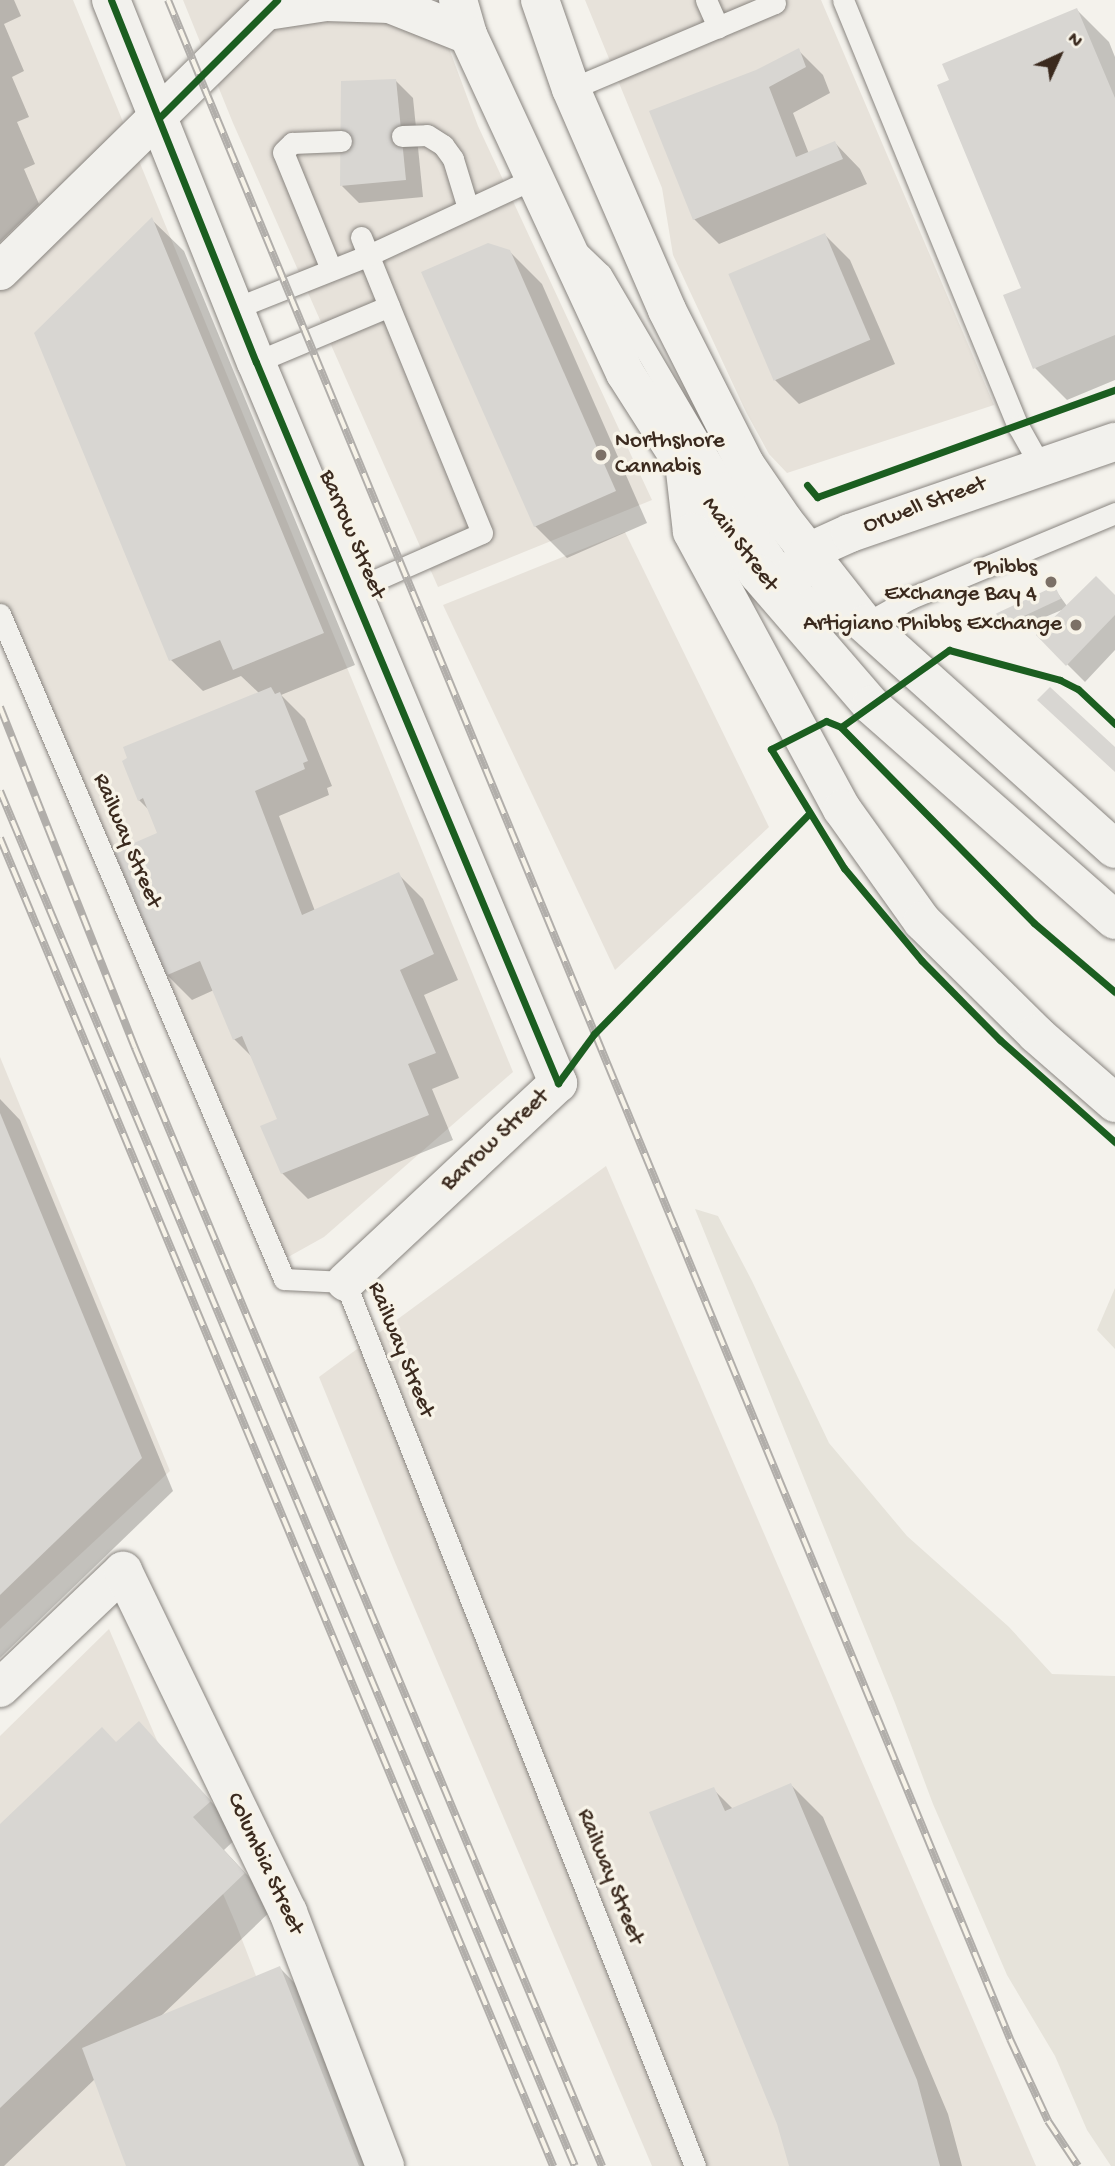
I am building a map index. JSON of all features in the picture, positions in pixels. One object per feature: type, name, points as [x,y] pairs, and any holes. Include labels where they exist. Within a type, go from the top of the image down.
[{"type":"main road","name":"Barrow Street","points":[[111,0],[256,362],[354,590],[558,1083],[345,1282]]},
{"type":"main road","points":[[540,0],[571,89],[667,310],[714,408],[745,464],[808,552],[865,624],[1115,849]]},
{"type":"main road","points":[[0,271],[272,5],[326,2],[390,4],[463,18]]},
{"type":"main road","name":"Main Street","points":[[463,18],[625,373],[685,471],[758,574],[798,605],[871,705],[1115,920]]},
{"type":"main road","name":"Orwell Street","points":[[808,552],[850,533],[1040,465],[1115,442]]},
{"type":"main road","points":[[685,471],[692,532],[849,819],[922,920],[1035,1034],[1115,1103]]},
{"type":"main road","points":[[798,605],[798,566],[808,552]]},
{"type":"main road","name":"Columbia Street","points":[[0,1688],[124,1571],[288,1912],[384,2166]]},
{"type":"lane","points":[[706,0],[718,27]]},
{"type":"lane","points":[[571,89],[718,27],[775,2],[774,0]]},
{"type":"lane","points":[[843,0],[1018,426],[1040,465]]},
{"type":"lane","points":[[402,136],[427,135],[443,145],[453,159],[468,208]]},
{"type":"lane","points":[[331,269],[283,152],[292,143],[341,141]]},
{"type":"lane","points":[[236,308],[331,269],[365,246],[392,233],[468,208],[535,178]]},
{"type":"lane","points":[[561,235],[601,274],[798,605],[841,621],[865,624],[911,598],[1115,513]]},
{"type":"lane","points":[[354,590],[482,533],[365,246]]},
{"type":"lane","points":[[256,362],[389,306]]},
{"type":"lane","name":"Railway Street","points":[[0,614],[284,1279],[345,1282],[695,2166]]},
{"type":"shaded area","points":[[0,0],[73,0],[513,1072],[324,1237],[272,1266],[0,625]]},
{"type":"shaded area","points":[[183,0],[431,0],[478,126],[652,500],[438,587],[233,123]]},
{"type":"shaded area","points":[[585,0],[821,0],[994,405],[787,473],[769,454],[746,412],[673,255],[662,188]]},
{"type":"shaded area","points":[[625,532],[769,827],[615,970],[443,605]]},
{"type":"shaded area","points":[[0,1057],[170,1471],[0,1629]]},
{"type":"shaded area","points":[[606,1166],[1036,2166],[652,2166],[319,1377]]},
{"type":"shaded area","points":[[695,1209],[718,1216],[829,1443],[907,1536],[1009,1627],[1052,1674],[1115,1676],[1115,2166],[1111,2166],[1087,2130],[1055,2056],[1007,1975],[933,1804],[895,1703]]},
{"type":"shaded area","points":[[1115,1288],[1115,1349],[1097,1330]]},
{"type":"shaded area","points":[[109,1629],[236,1924],[329,2166],[0,2166],[0,1736]]},
{"type":"building","points":[[1077,8],[1115,98],[1115,335],[1033,369],[1003,295],[1021,288],[937,85],[949,80],[942,64]]},
{"type":"building","points":[[799,48],[806,67],[769,87],[796,157],[835,141],[843,159],[693,220],[649,111],[756,70]]},
{"type":"building","points":[[396,79],[406,180],[340,186],[341,81]]},
{"type":"building","points":[[152,217],[324,633],[233,670],[220,640],[169,661],[34,333]]},
{"type":"building","points":[[825,233],[870,340],[774,381],[728,274]]},
{"type":"building","points":[[488,243],[510,250],[616,491],[534,527],[421,272]]},
{"type":"building","name":"Artigiano Phibbs Exchange","points":[[1096,576],[1115,595],[1115,615],[1066,666],[1036,635]]},
{"type":"building","points":[[1055,586],[1061,599],[1002,626],[996,613]]},
{"type":"building","points":[[271,687],[275,694],[280,692],[308,761],[303,763],[305,769],[255,791],[302,915],[399,872],[434,954],[400,970],[436,1053],[408,1064],[429,1115],[281,1174],[260,1126],[277,1119],[242,1036],[233,1040],[200,961],[165,976],[113,852],[157,833],[143,798],[138,801],[122,761],[127,758],[123,747]]},
{"type":"building","points":[[1050,687],[1115,747],[1115,772],[1037,700]]},
{"type":"building","points":[[0,1113],[142,1458],[0,1595]]},
{"type":"building","points":[[139,1721],[211,1801],[193,1817],[245,1873],[0,2108],[0,1824],[102,1727],[116,1742]]},
{"type":"building","points":[[791,1783],[917,2080],[940,2166],[789,2166],[777,2124],[649,1812],[714,1787],[725,1811]]},
{"type":"building","points":[[280,1966],[359,2166],[126,2166],[82,2048]]},
{"type":"railway","points":[[168,0],[1010,2039],[1048,2121],[1078,2166]]},
{"type":"railway","points":[[0,707],[135,1048],[602,2166]]},
{"type":"railway","points":[[0,791],[575,2166]]},
{"type":"railway","points":[[0,838],[553,2166]]},
{"type":"cycle path","points":[[111,0],[256,362],[558,1083]]},
{"type":"cycle path","points":[[159,118],[277,0]]},
{"type":"cycle path","points":[[807,485],[817,497],[1115,390]]},
{"type":"cycle path","points":[[841,727],[949,650],[1060,680],[1078,689],[1115,724]]},
{"type":"cycle path","points":[[1115,992],[1034,923],[841,727],[826,721],[771,749],[844,868],[922,961],[1000,1040],[1115,1142]]},
{"type":"cycle path","points":[[558,1083],[594,1034],[809,814]]},
{"type":"place","name":"Northshore Cannabis","points":[[601,455]]},
{"type":"place","name":"Phibbs Exchange Bay 4","points":[[1051,582]]},
{"type":"place","name":"Artigiano Phibbs Exchange","points":[[1076,625]]}]
